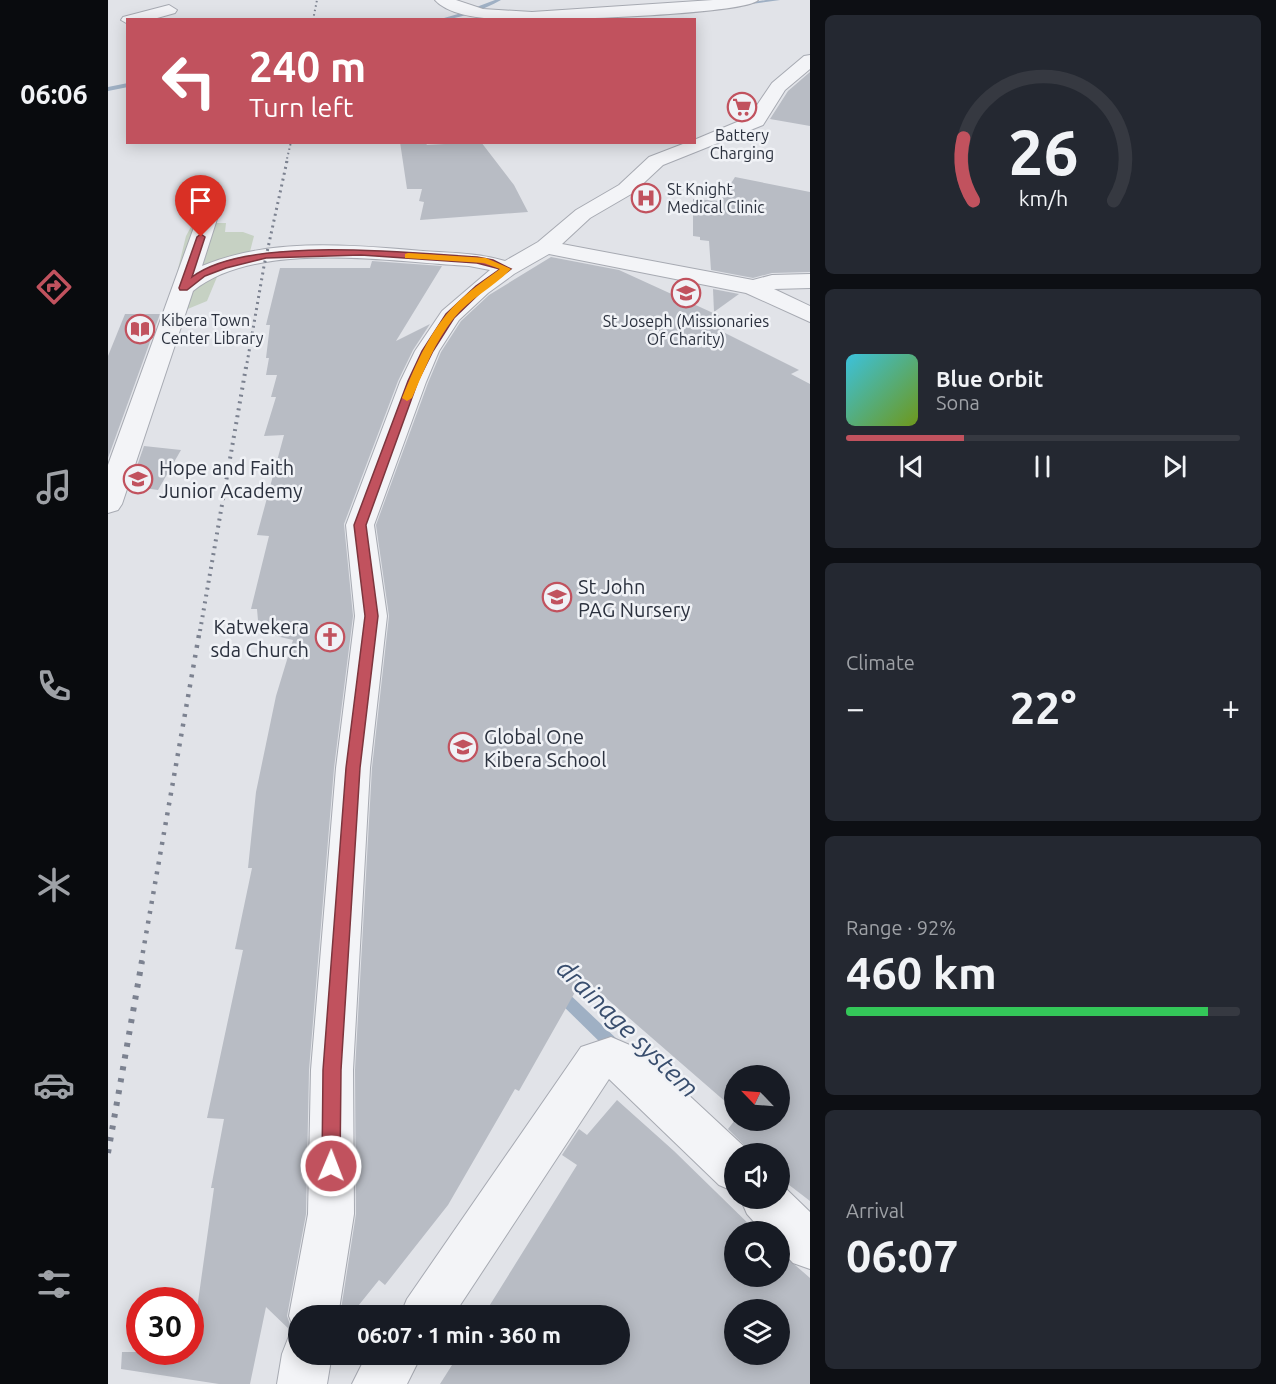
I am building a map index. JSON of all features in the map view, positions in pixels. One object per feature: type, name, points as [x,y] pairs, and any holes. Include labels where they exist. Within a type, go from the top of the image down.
[{"type":"street","points":[[443,0],[477,11],[515,16],[705,7],[750,0]]},
{"type":"street","points":[[137,18],[169,10]]},
{"type":"street","points":[[315,1305],[330,1214],[332,1070],[353,768],[371,616],[360,525],[413,381],[428,351],[450,316],[480,288],[506,269],[546,247],[583,214],[626,189],[656,161],[723,136],[756,120],[778,87],[810,60]]},
{"type":"street","points":[[108,504],[207,219]]},
{"type":"street","points":[[546,247],[753,287],[810,315]]},
{"type":"street","points":[[183,288],[201,274],[223,266],[266,256],[294,254],[361,253],[477,260],[506,269]]},
{"type":"street","points":[[753,287],[772,282],[810,281]]},
{"type":"street","points":[[431,1305],[596,1062],[610,1058],[624,1064],[724,1159]]},
{"type":"street","points":[[774,1209],[810,1246]]},
{"type":"street","points":[[302,1384],[305,1365]]},
{"type":"street","points":[[377,1384],[390,1365]]},
{"type":"green space","points":[[193,223],[226,223],[225,232],[243,232],[254,236],[247,263],[217,277],[207,301],[166,318],[186,236]]},
{"type":"building","points":[[810,72],[810,126],[770,119],[788,91]]},
{"type":"building","points":[[400,144],[483,144],[514,185],[528,212],[420,220],[424,202],[419,201],[422,189],[407,189]]},
{"type":"building","points":[[735,177],[810,192],[810,272],[772,273],[753,278],[711,270],[709,241],[693,236],[693,199],[720,201]]},
{"type":"building","points":[[551,257],[619,270],[735,323],[721,331],[799,370],[791,374],[810,384],[810,1201],[790,1186],[790,1143],[742,1143],[730,1131],[790,1131],[790,1065],[724,1065],[724,1100],[583,978],[519,1091],[515,1089],[448,1205],[385,1285],[379,1280],[359,1305],[342,1305],[356,1214],[355,1070],[372,768],[389,616],[376,525],[441,352],[461,321],[489,295]]},
{"type":"building","points":[[372,261],[442,266],[396,341],[430,324],[413,350],[398,381],[344,524],[353,616],[334,768],[309,1070],[306,1214],[288,1305],[288,1328],[266,1307],[250,1384],[219,1384],[121,1369],[122,1352],[126,1352],[126,1365],[204,1365],[204,1287],[200,1287],[214,1188],[211,1188],[224,1119],[207,1118],[243,950],[235,949],[252,868],[248,868],[256,792],[276,696],[293,640],[259,632],[257,609],[251,609],[269,536],[257,535],[284,435],[264,436],[276,397],[271,397],[277,375],[266,375],[270,325],[266,325],[280,268],[370,268]]},
{"type":"building","points":[[713,289],[739,294],[714,312]]},
{"type":"building","points":[[125,314],[160,314],[108,458],[108,356]]},
{"type":"building","points":[[144,446],[181,450],[158,490],[130,486]]},
{"type":"building","points":[[617,1100],[724,1200],[724,1209],[733,1209],[746,1221],[724,1221],[724,1287],[790,1287],[790,1261],[810,1278],[810,1384],[440,1384],[452,1365],[630,1365],[630,1305],[490,1305],[577,1165],[562,1155],[579,1129],[587,1135]]},
{"type":"waterway","points":[[447,18],[499,0]]},
{"type":"waterway","points":[[737,5],[778,0]]},
{"type":"waterway","points":[[108,89],[126,85]]},
{"type":"waterway","name":"drainage system","points":[[559,993],[615,1047]]},
{"type":"railway","points":[[313,18],[317,0]]},
{"type":"railway","points":[[286,163],[291,144]]},
{"type":"railway","points":[[246,369],[264,266],[287,161]]},
{"type":"railway","points":[[200,631],[246,367]]},
{"type":"railway","points":[[141,963],[200,629]]},
{"type":"railway","points":[[108,1153],[142,961]]},
{"type":"slow traffic","points":[[407,398],[428,351],[450,316],[480,288],[506,269],[486,261],[408,256]]},
{"type":"place","name":"Battery Charging","points":[[742,107]]},
{"type":"place","name":"St Knight Medical Clinic","points":[[646,198]]},
{"type":"place","name":"St Joseph (Missionaries Of Charity)","points":[[686,293]]},
{"type":"place","name":"Kibera Town Center Library","points":[[140,329]]},
{"type":"place","name":"Hope and Faith Junior Academy","points":[[138,479]]},
{"type":"place","name":"St John PAG Nursery","points":[[557,597]]},
{"type":"place","name":"Katwekera sda Church","points":[[330,637]]},
{"type":"place","name":"Global One Kibera School","points":[[463,747]]},
{"type":"route","points":[[201,237],[183,288],[201,274],[223,266],[266,256],[294,254],[361,253],[477,260],[506,269],[480,288],[450,316],[428,351],[413,381],[360,525],[371,616],[353,768],[332,1070],[331,1166]]}]
